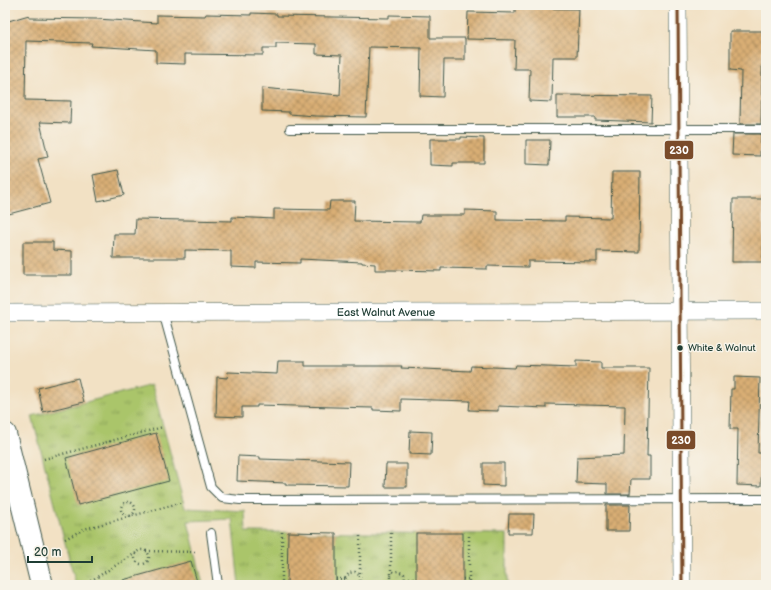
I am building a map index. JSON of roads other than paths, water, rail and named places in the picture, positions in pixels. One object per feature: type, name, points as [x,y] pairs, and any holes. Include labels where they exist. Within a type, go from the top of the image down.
[{"type":"main road","points":[[5,434],[42,585]]},
{"type":"street","points":[[678,5],[682,585]]},
{"type":"street","name":"East Walnut Avenue","points":[[5,312],[766,311]]},
{"type":"lane","points":[[290,129],[766,129]]},
{"type":"lane","points":[[163,312],[211,487],[222,498],[240,500],[766,499]]},
{"type":"lane","points":[[211,533],[218,585]]},
{"type":"place","name":"White & Walnut","points":[[680,348]]}]
